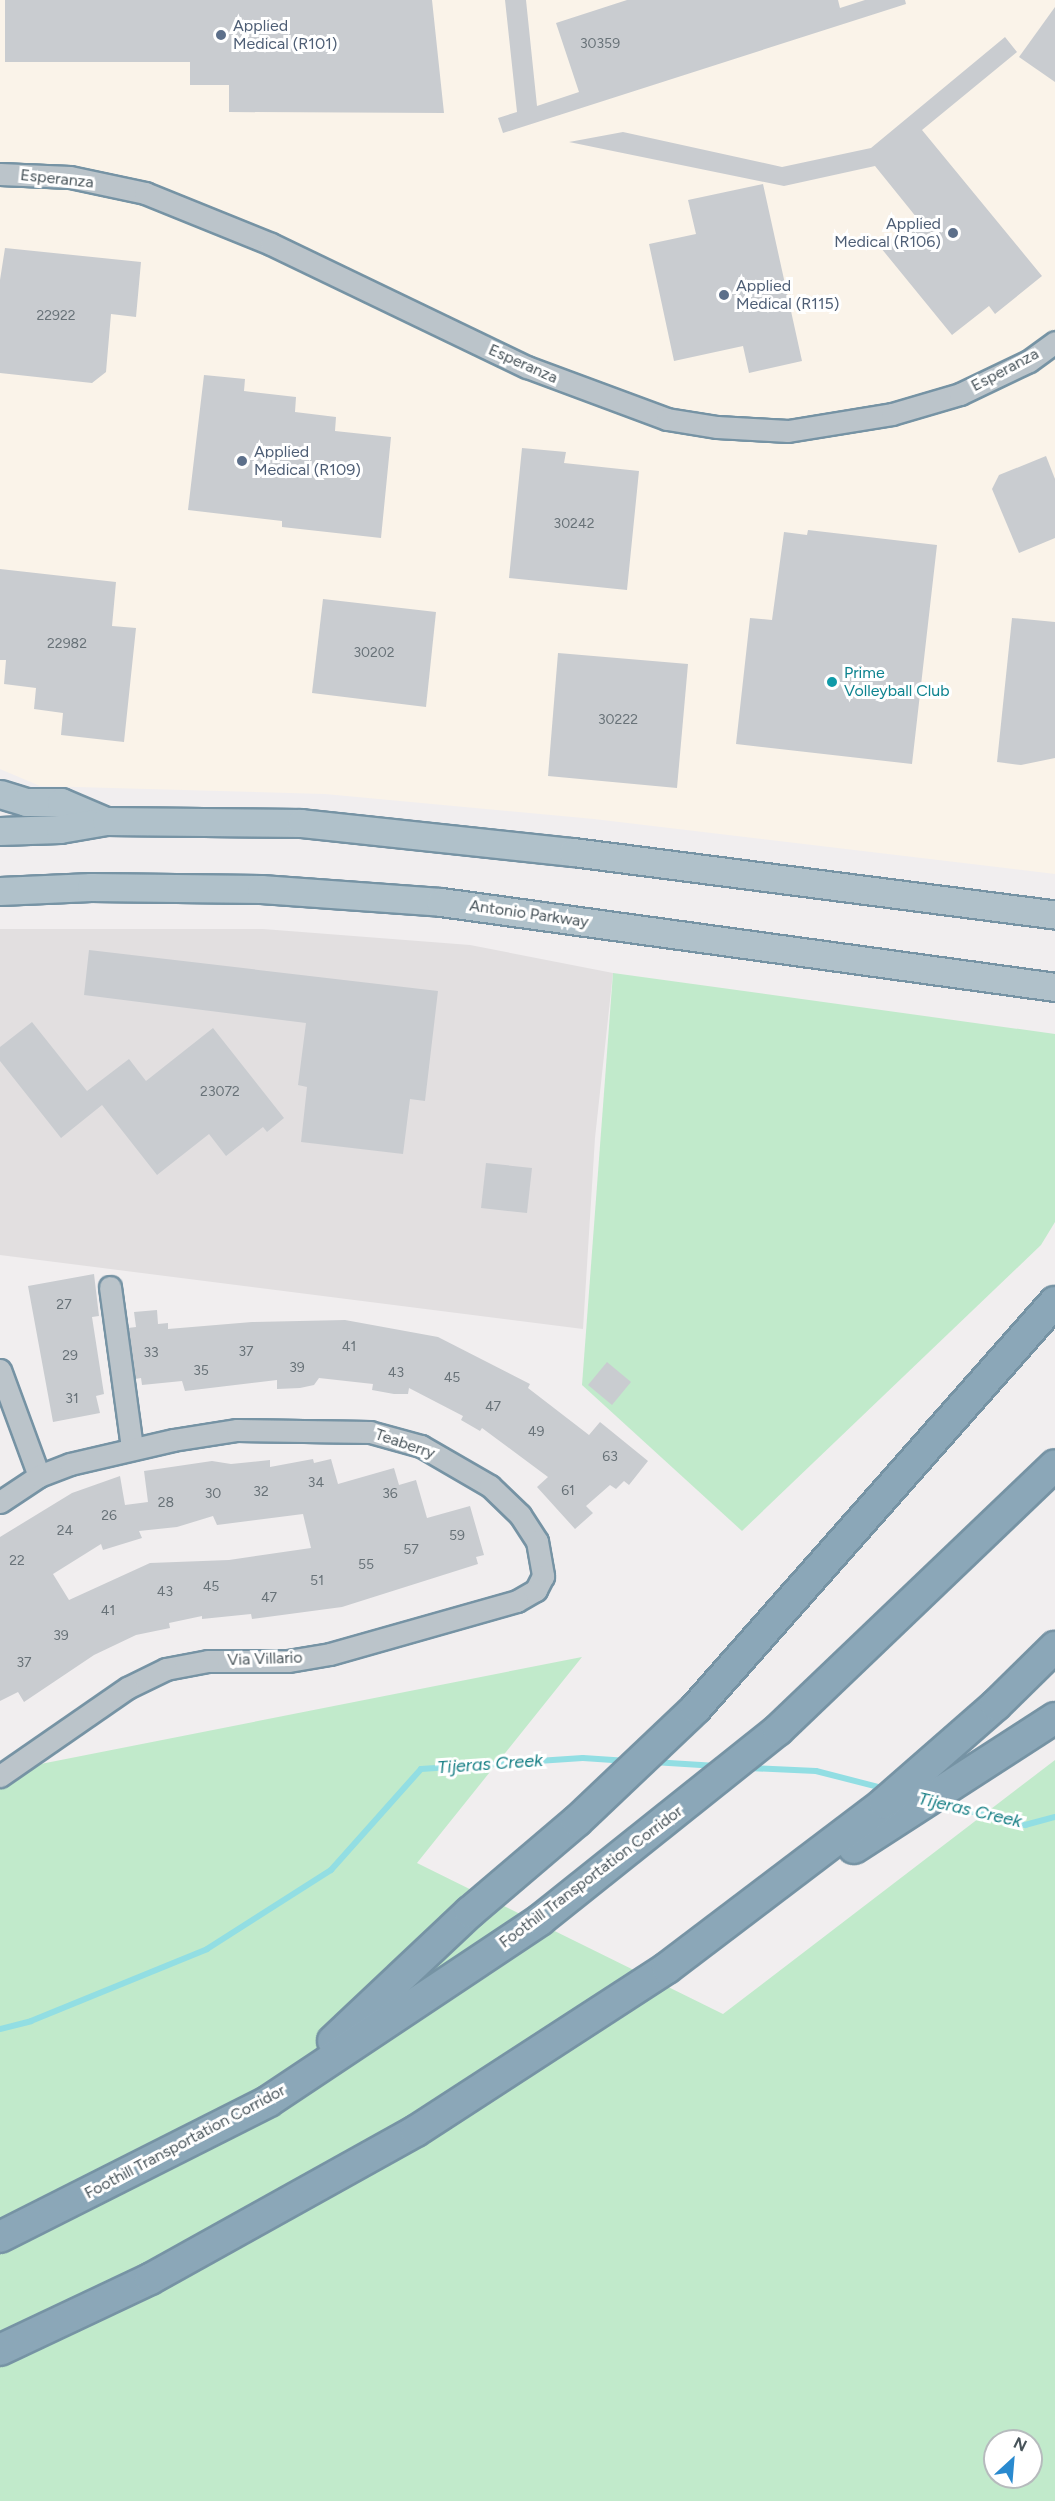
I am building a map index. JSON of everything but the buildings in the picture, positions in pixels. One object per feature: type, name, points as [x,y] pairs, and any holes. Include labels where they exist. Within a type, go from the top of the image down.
[{"type":"highway","points":[[269,2101],[470,1912],[635,1767],[741,1657],[1055,1302]]},
{"type":"highway","name":"Foothill Transportation Corridor","points":[[0,2237],[269,2101],[540,1920],[715,1783],[839,1675],[1055,1465]]},
{"type":"highway","points":[[667,1968],[884,1803],[996,1705],[1055,1647]]},
{"type":"highway","points":[[0,2350],[150,2279],[416,2131],[1055,1718]]},
{"type":"main road","points":[[0,794],[26,802],[61,802],[106,821]]},
{"type":"main road","points":[[0,831],[60,829],[106,821],[301,823],[573,852],[1055,915]]},
{"type":"main road","name":"Antonio Parkway","points":[[0,891],[91,887],[261,889],[441,902],[1055,987]]},
{"type":"street","name":"Esperanza","points":[[0,174],[70,177],[145,193],[271,244],[536,371],[667,419],[717,427],[788,431],[892,414],[960,393],[1029,360],[1055,342]]},
{"type":"street","points":[[110,1287],[132,1448]]},
{"type":"street","points":[[0,1370],[39,1476]]},
{"type":"street","name":"Teaberry","points":[[0,1502],[39,1476],[132,1448],[237,1431],[309,1429],[370,1432],[421,1446],[490,1486],[520,1515],[537,1541],[543,1576]]},
{"type":"street","name":"Via Villario","points":[[0,1776],[127,1688],[166,1669],[208,1661],[288,1661],[330,1654],[517,1601],[536,1590],[543,1576]]},
{"type":"shaded area","points":[[0,0],[1055,0],[1055,874],[594,819],[325,794],[40,786],[0,769]]},
{"type":"shaded area","points":[[0,929],[263,929],[470,945],[613,973],[595,1138],[583,1329],[0,1255]]},
{"type":"green space","points":[[613,973],[1055,1034],[1055,1222],[1041,1245],[742,1531],[582,1385]]},
{"type":"green space","points":[[582,1657],[417,1863],[723,2014],[1055,1760],[1055,2501],[0,2501],[0,1772]]},
{"type":"waterway","name":"Tijeras Creek","points":[[0,2029],[31,2021],[207,1949],[331,1870],[421,1769],[583,1758],[628,1761]]},
{"type":"waterway","name":"Tijeras Creek","points":[[653,1762],[717,1766]]},
{"type":"waterway","name":"Tijeras Creek","points":[[749,1768],[816,1771],[886,1789]]},
{"type":"waterway","name":"Tijeras Creek","points":[[942,1804],[1025,1825],[1055,1817]]},
{"type":"place","name":"Applied Medical (R101)","points":[[221,35]]},
{"type":"place","name":"Applied Medical (R106)","points":[[953,233]]},
{"type":"place","name":"Applied Medical (R115)","points":[[724,295]]},
{"type":"place","name":"Applied Medical (R109)","points":[[242,461]]},
{"type":"place","name":"Prime Volleyball Club","points":[[832,682]]}]
